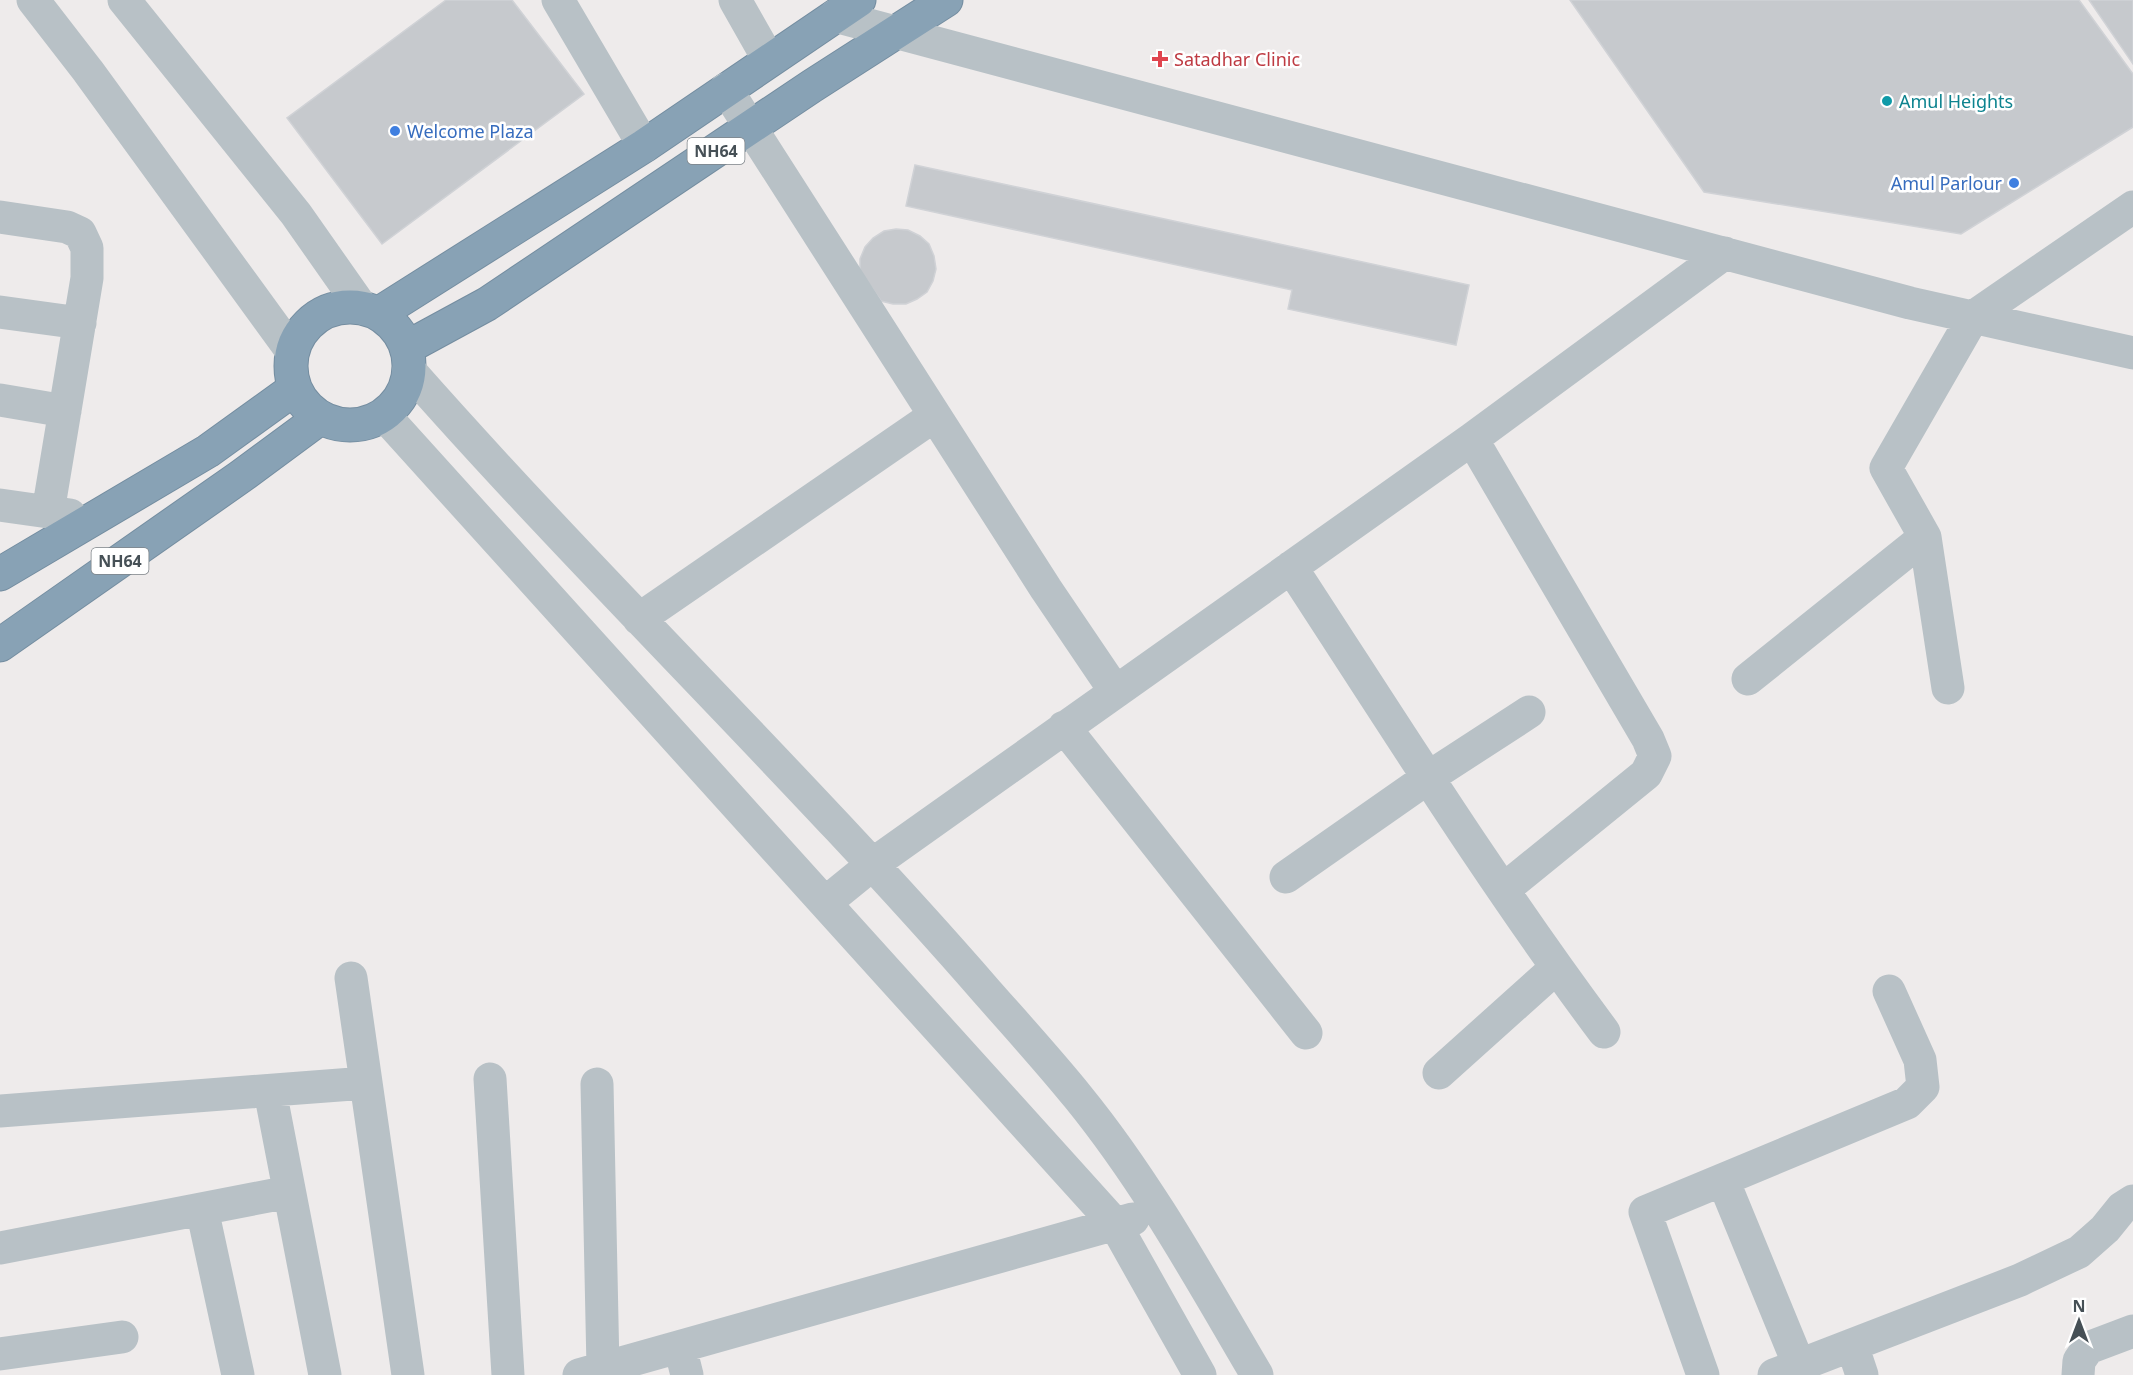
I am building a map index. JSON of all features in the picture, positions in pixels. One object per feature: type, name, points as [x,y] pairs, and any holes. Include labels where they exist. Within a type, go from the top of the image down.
[{"type":"highway","name":"NH64","points":[[407,359],[750,128],[946,0]]},
{"type":"highway","name":"NH64","points":[[291,350],[302,330],[318,315],[339,307],[370,311],[644,146],[847,8]]},
{"type":"highway","points":[[291,350],[294,389],[320,418],[352,426],[384,415],[402,395],[407,359],[395,328],[370,311]]},
{"type":"highway","name":"NH64","points":[[0,574],[208,451],[294,389]]},
{"type":"highway","name":"NH64","points":[[0,645],[240,477],[320,418]]},
{"type":"street","points":[[33,0],[88,71],[291,350]]},
{"type":"street","points":[[124,0],[296,214],[370,311]]},
{"type":"street","points":[[558,0],[644,146]]},
{"type":"street","points":[[735,0],[769,60]]},
{"type":"street","points":[[847,8],[896,31],[1910,303],[2133,353]]},
{"type":"street","points":[[726,89],[934,416],[1115,692]]},
{"type":"street","points":[[1948,688],[1924,537],[1886,468],[1973,317],[2133,207]]},
{"type":"street","points":[[0,217],[67,227],[80,233],[87,248],[87,278],[48,512]]},
{"type":"street","points":[[825,903],[873,864],[1472,439],[1725,253]]},
{"type":"street","points":[[0,312],[80,323]]},
{"type":"street","points":[[407,359],[454,421],[873,864],[1079,1097],[1160,1210],[1257,1375]]},
{"type":"street","points":[[0,400],[65,411]]},
{"type":"street","points":[[384,415],[1115,1224],[1200,1375]]},
{"type":"street","points":[[639,619],[934,416]]},
{"type":"street","points":[[1472,439],[1648,739],[1655,756],[1646,774],[1503,891]]},
{"type":"street","points":[[0,506],[96,518]]},
{"type":"street","points":[[1748,679],[1924,537]]},
{"type":"street","points":[[1291,567],[1503,891],[1604,1032]]},
{"type":"street","points":[[1286,877],[1429,777],[1529,712]]},
{"type":"street","points":[[1064,727],[1306,1033]]},
{"type":"street","points":[[1439,1073],[1556,968]]},
{"type":"street","points":[[351,978],[408,1375]]},
{"type":"street","points":[[1703,1375],[1645,1212],[1906,1103],[1923,1087],[1920,1060],[1888,991]]},
{"type":"street","points":[[490,1079],[508,1375]]},
{"type":"street","points":[[0,1111],[366,1083]]},
{"type":"street","points":[[597,1084],[591,1372],[684,1361],[1160,1210]]},
{"type":"street","points":[[270,1091],[325,1375]]},
{"type":"street","points":[[1723,1180],[1786,1370],[1857,1360],[2079,1252],[2106,1229],[2122,1208],[2133,1201]]},
{"type":"street","points":[[0,1248],[289,1192]]},
{"type":"street","points":[[202,1209],[238,1375]]},
{"type":"street","points":[[2078,1375],[2079,1361],[2088,1348],[2133,1331]]},
{"type":"street","points":[[0,1354],[122,1337]]},
{"type":"building","points":[[446,0],[512,0],[584,94],[382,244],[287,118]]},
{"type":"building","name":"Amul Heights","points":[[1570,0],[2079,0],[2133,74],[2133,127],[1961,234],[1704,192]]},
{"type":"building","points":[[2089,0],[2133,0],[2133,64]]},
{"type":"building","points":[[915,165],[1469,285],[1456,345],[1288,309],[1292,290],[906,206]]},
{"type":"building","points":[[908,230],[929,244],[936,269],[927,292],[906,304],[881,301],[860,271],[860,259],[865,247],[884,231]]},
{"type":"place","name":"Satadhar Clinic","points":[[1160,59]]},
{"type":"place","name":"Amul Heights","points":[[1887,101]]},
{"type":"place","name":"Welcome Plaza","points":[[395,131]]},
{"type":"place","name":"Amul Parlour","points":[[2014,183]]}]
